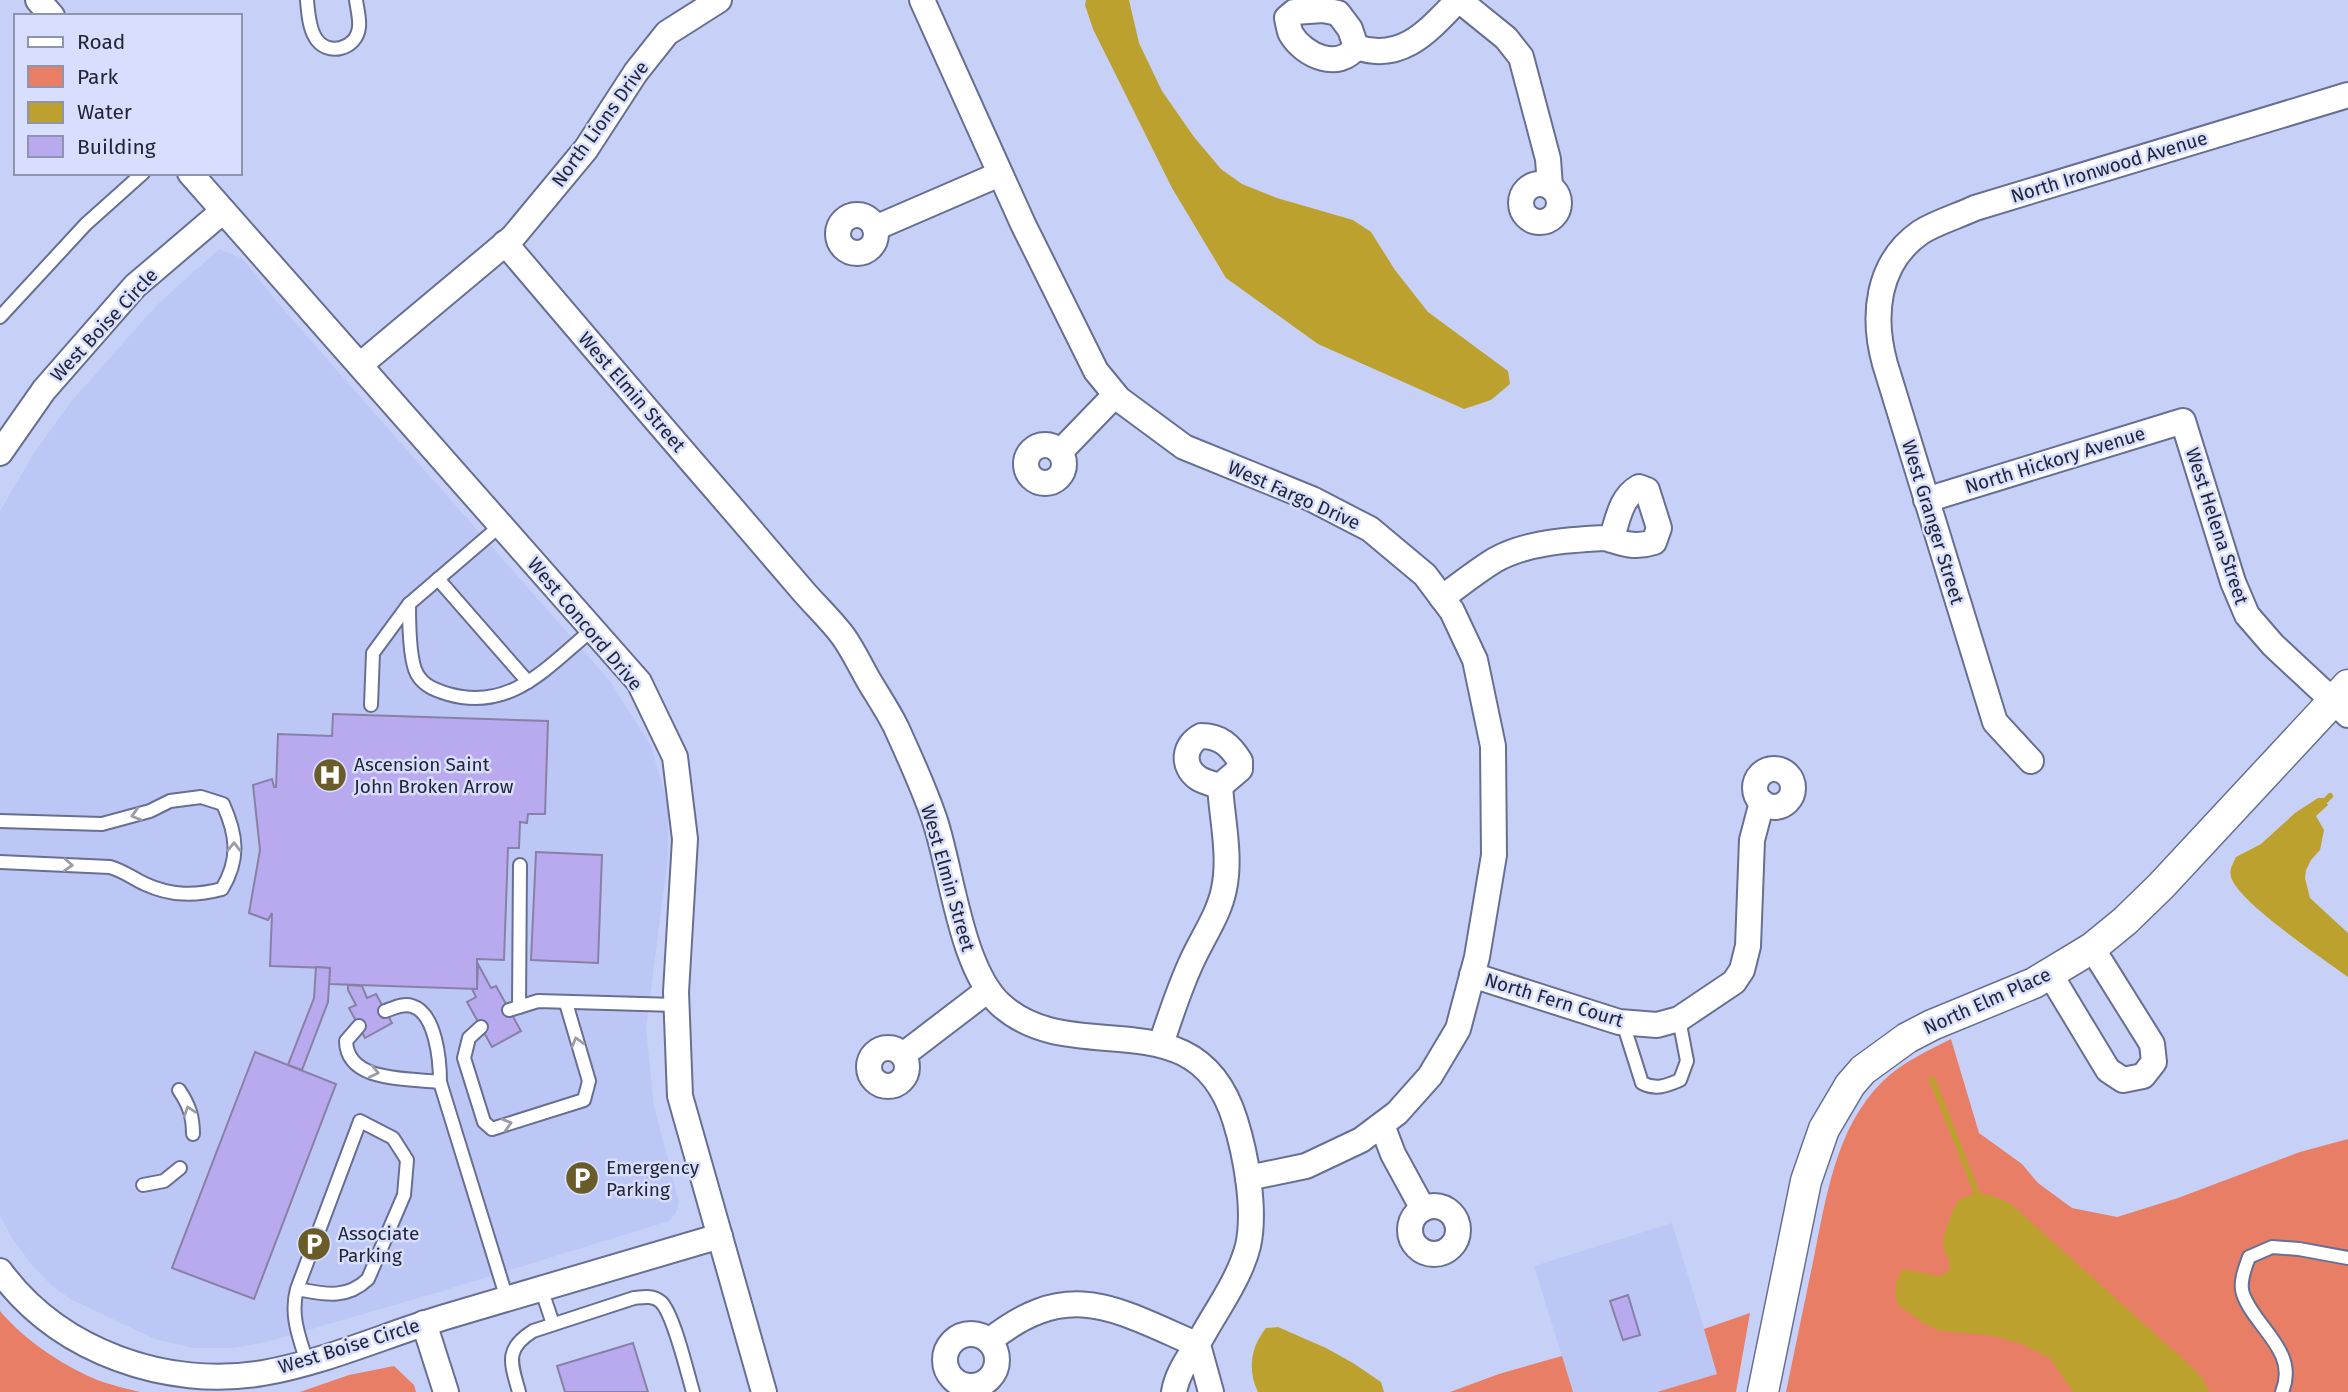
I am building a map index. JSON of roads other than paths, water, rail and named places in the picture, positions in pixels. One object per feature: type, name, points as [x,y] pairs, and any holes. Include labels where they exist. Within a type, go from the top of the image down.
[{"type":"street","points":[[38,0],[50,14]]},
{"type":"street","name":"North Lions Drive","points":[[360,365],[513,237],[586,149],[636,72],[667,33],[719,0]]},
{"type":"street","name":"West Fargo Drive","points":[[922,0],[1023,224],[1096,371],[1115,395],[1184,447],[1312,499],[1370,529],[1425,575],[1452,611],[1475,660],[1493,746],[1494,855],[1472,975],[1458,1029],[1430,1076],[1397,1114],[1361,1140],[1306,1166],[1248,1178]]},
{"type":"street","points":[[1356,47],[1371,52],[1383,52],[1416,40],[1459,0],[1506,38],[1521,57],[1548,159],[1550,187]]},
{"type":"street","name":"North Ironwood Avenue","points":[[1890,270],[1905,246],[1919,233],[1975,208],[2348,95]]},
{"type":"street","points":[[874,228],[1000,174]]},
{"type":"street","name":"West Concord Drive","points":[[192,175],[639,682],[675,757],[685,839],[676,1005],[680,1096],[764,1392]]},
{"type":"street","name":"West Boise Circle","points":[[0,453],[44,390],[135,286],[223,211]]},
{"type":"street","name":"West Elmin Street","points":[[505,243],[842,636],[895,725],[935,821],[970,954],[988,990],[1002,1006],[1048,1031],[1135,1039],[1161,1044],[1188,1055],[1206,1070],[1222,1090],[1234,1117],[1248,1178],[1248,1245],[1236,1278],[1177,1376],[1174,1392]]},
{"type":"street","name":"West Granger Street","points":[[1890,270],[1878,303],[1877,331],[1885,364],[1996,722],[2031,761]]},
{"type":"street","points":[[1060,452],[1115,395]]},
{"type":"street","name":"North Hickory Avenue","points":[[1926,500],[2183,421]]},
{"type":"street","name":"West Helena Street","points":[[2183,421],[2233,582],[2247,615],[2273,645],[2343,700]]},
{"type":"street","points":[[1442,597],[1496,559],[1566,540],[1611,540]]},
{"type":"street","name":"North Elm Place","points":[[1763,1392],[1806,1181],[1824,1129],[1850,1085],[1872,1063],[1907,1038],[1932,1025],[2002,998],[2050,974],[2092,948],[2161,886],[2343,700]]},
{"type":"street","points":[[1161,1044],[1182,984],[1218,911],[1224,888],[1227,864],[1220,786]]},
{"type":"street","name":"North Fern Court","points":[[1472,975],[1623,1023],[1657,1025],[1679,1019],[1734,982],[1742,970],[1748,946],[1752,840],[1762,802]]},
{"type":"street","points":[[2050,974],[2108,1070],[2123,1080],[2143,1076],[2154,1062],[2152,1044],[2092,948]]},
{"type":"street","points":[[903,1055],[988,990]]},
{"type":"street","points":[[1382,1125],[1393,1154],[1423,1209]]},
{"type":"street","name":"West Boise Circle","points":[[0,1271],[58,1327],[86,1345],[150,1369],[203,1377],[234,1376],[307,1362],[424,1323],[720,1236]]},
{"type":"street","points":[[989,1341],[1030,1314],[1049,1307],[1072,1303],[1121,1312],[1198,1345],[1211,1392]]},
{"type":"street","points":[[424,1323],[446,1392]]},
{"type":"lane","points":[[307,0],[314,36],[321,46],[330,50],[340,49],[351,43],[357,34],[360,26],[356,0]]},
{"type":"lane","points":[[0,317],[86,224],[141,175]]},
{"type":"lane","points":[[371,705],[373,653],[409,604],[501,525]]},
{"type":"lane","points":[[438,579],[527,682]]},
{"type":"lane","points":[[409,604],[410,643],[416,673],[431,689],[466,699],[490,699],[514,691],[593,629]]},
{"type":"lane","points":[[0,821],[102,824],[150,811],[170,801],[201,797],[223,804],[233,824],[235,841],[231,874],[222,889],[200,895],[171,893],[144,884],[124,871],[110,867],[0,862]]},
{"type":"lane","points":[[520,865],[514,1008],[538,1001],[676,1005]]},
{"type":"lane","points":[[481,1027],[468,1038],[464,1058],[484,1122],[492,1129],[584,1100],[589,1081],[566,1003]]},
{"type":"lane","points":[[385,1011],[402,1005],[415,1006],[424,1013],[430,1024],[440,1060],[440,1082],[507,1299]]},
{"type":"lane","points":[[1623,1023],[1642,1083],[1651,1088],[1665,1087],[1680,1080],[1687,1061],[1679,1019]]},
{"type":"lane","points":[[359,1026],[346,1041],[346,1050],[358,1068],[371,1073],[440,1082]]},
{"type":"lane","points":[[179,1090],[193,1118],[193,1134]]},
{"type":"lane","points":[[297,1289],[337,1295],[360,1287],[368,1279],[404,1195],[407,1160],[393,1138],[360,1121],[297,1289],[293,1303],[294,1318],[307,1362]]},
{"type":"lane","points":[[144,1185],[164,1181],[180,1168]]},
{"type":"lane","points":[[2282,1392],[2285,1363],[2277,1343],[2259,1321],[2242,1293],[2244,1271],[2249,1257],[2272,1247],[2348,1258]]},
{"type":"lane","points":[[541,1288],[553,1324]]},
{"type":"lane","points":[[519,1392],[512,1368],[512,1352],[519,1340],[533,1331],[553,1324],[634,1298],[649,1296],[661,1303],[670,1317],[692,1392]]},
{"type":"water","points":[[1086,0],[1129,0],[1139,43],[1162,91],[1194,137],[1221,169],[1242,184],[1277,198],[1353,220],[1371,232],[1395,270],[1428,312],[1508,371],[1510,384],[1491,400],[1464,409],[1318,344],[1226,278],[1172,188],[1093,29],[1085,5]]},
{"type":"water","points":[[2318,798],[2324,798],[2328,805],[2316,816],[2324,830],[2320,850],[2311,860],[2305,878],[2310,898],[2348,933],[2348,977],[2265,915],[2237,888],[2231,877],[2236,857],[2261,844],[2295,813]]},
{"type":"water","points":[[1977,1193],[1991,1195],[2011,1204],[2193,1368],[2210,1392],[2073,1392],[2050,1358],[2020,1343],[1988,1335],[1940,1331],[1898,1305],[1896,1287],[1903,1269],[1939,1276],[1949,1271],[1949,1260],[1943,1245],[1951,1216],[1959,1201]]},
{"type":"water","points":[[1278,1327],[1353,1363],[1381,1382],[1384,1392],[1258,1392],[1252,1367],[1254,1351],[1266,1328]]},
{"type":"waterway","points":[[2326,800],[2330,796]]},
{"type":"waterway","points":[[1932,1079],[1977,1193]]},
{"type":"place","name":"Ascension Saint John Broken Arrow","points":[[330,775]]},
{"type":"place","name":"Emergency Parking","points":[[582,1178]]},
{"type":"place","name":"Associate Parking","points":[[314,1244]]}]
